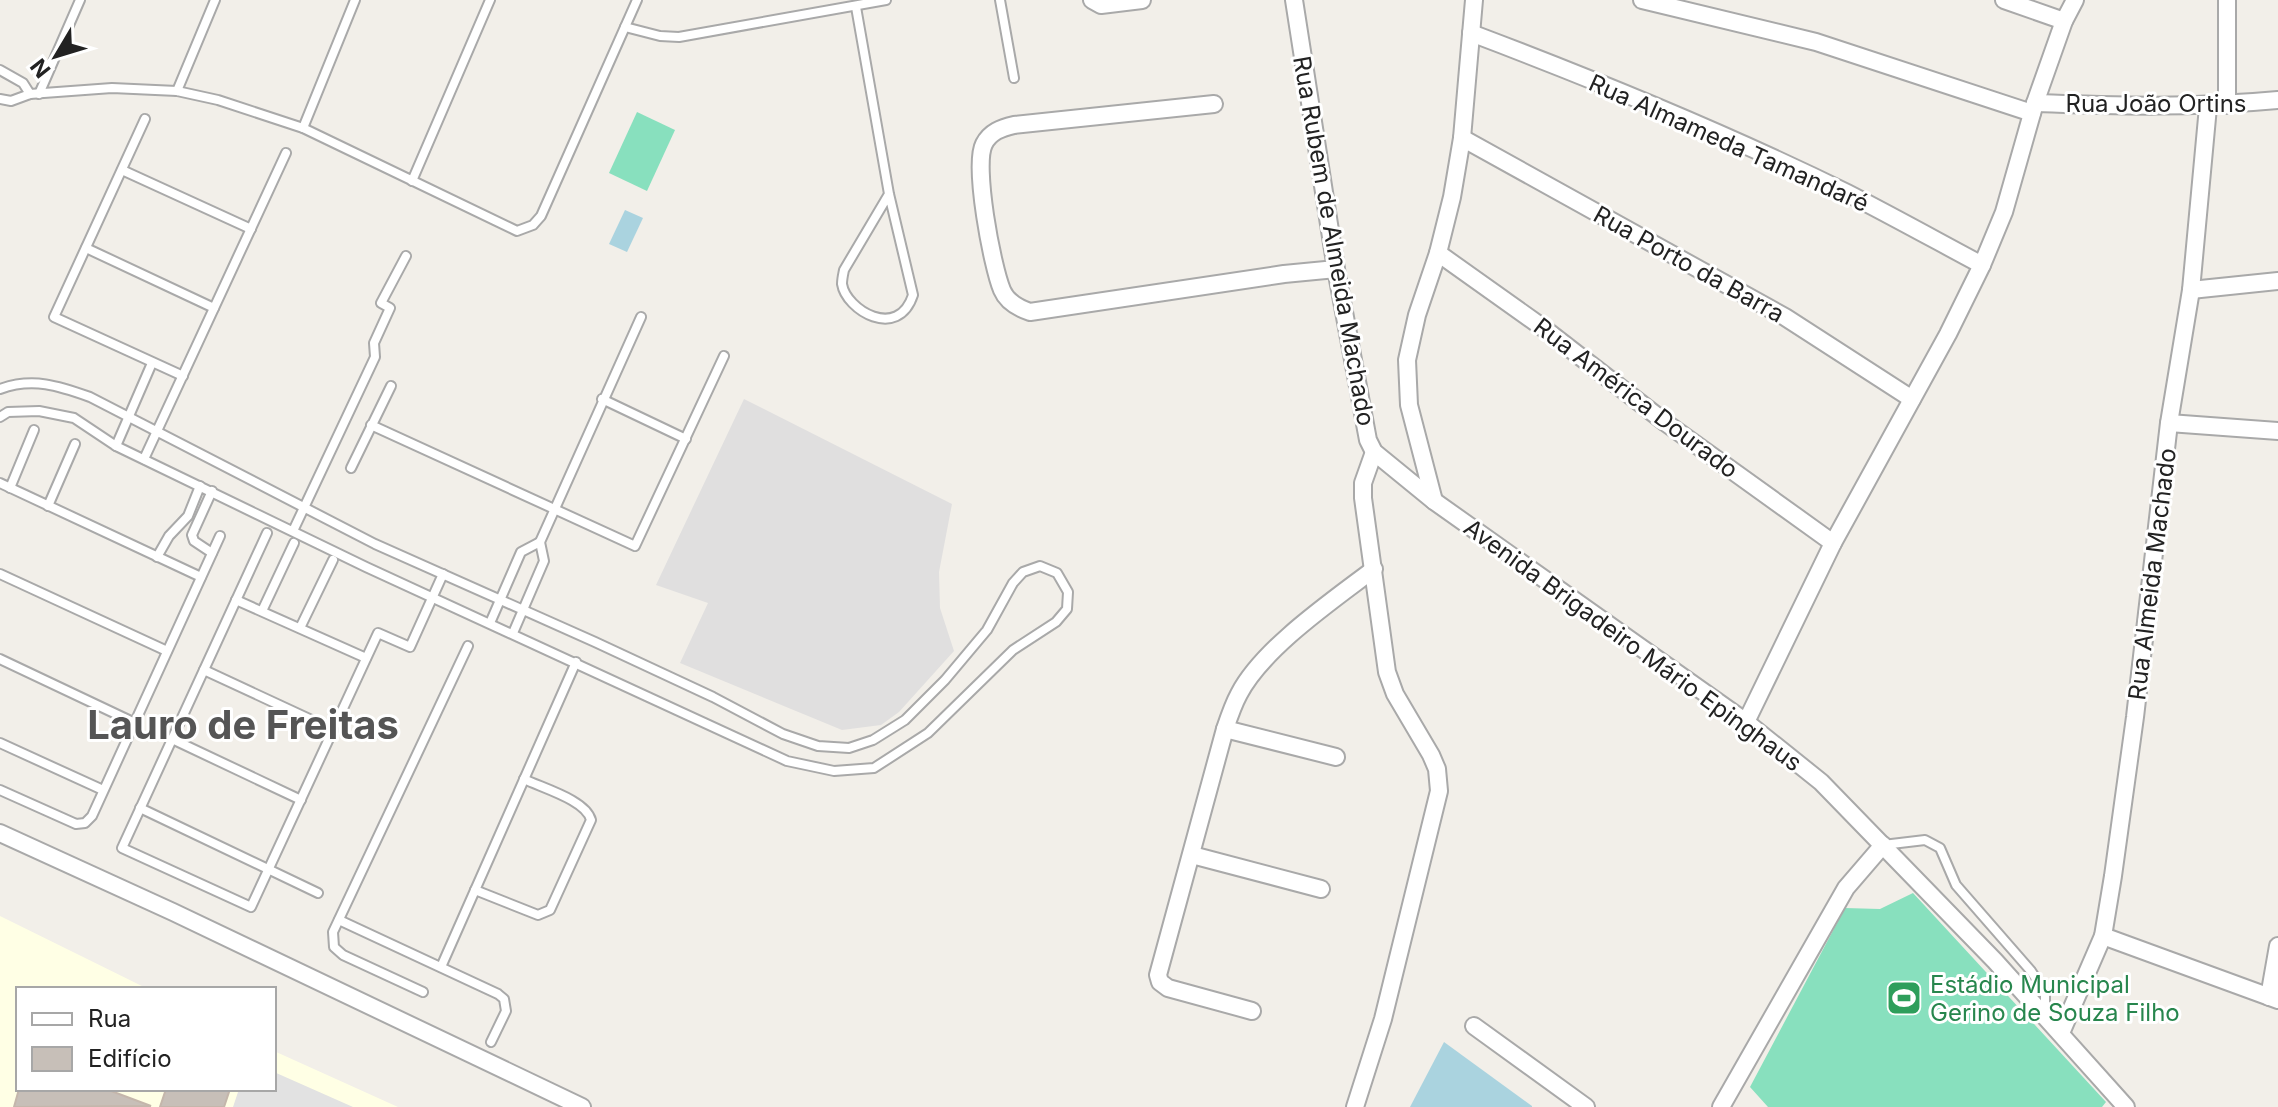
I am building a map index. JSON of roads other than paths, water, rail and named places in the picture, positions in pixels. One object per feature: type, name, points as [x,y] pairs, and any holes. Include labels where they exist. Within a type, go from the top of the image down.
[{"type":"street","points":[[1092,0],[1101,5],[1142,0]]},
{"type":"street","name":"Rua Rubem de Almeida Machado","points":[[1294,0],[1336,269],[1368,440],[1374,452],[1434,501]]},
{"type":"street","points":[[1434,501],[1409,405],[1407,360],[1452,197],[1462,138],[1474,0]]},
{"type":"street","points":[[1642,0],[1816,42],[2033,108]]},
{"type":"street","points":[[2004,0],[2064,21]]},
{"type":"street","points":[[1746,722],[1833,543],[1948,334],[1982,265],[2004,212],[2033,108],[2064,21],[2075,0]]},
{"type":"street","points":[[2227,0],[2227,105]]},
{"type":"street","name":"Rua Almameda Tamandaré","points":[[1471,33],[1599,83],[1784,164],[1982,265]]},
{"type":"street","name":"Rua João Ortins","points":[[2033,108],[2208,107],[2278,100]]},
{"type":"street","points":[[1214,104],[1014,125],[991,134],[981,149],[979,167],[1002,292],[1017,308],[1030,312],[1336,269]]},
{"type":"street","name":"Rua Almeida Machado","points":[[2061,1033],[2103,936],[2135,717],[2169,423],[2191,290],[2208,107]]},
{"type":"street","name":"Rua Porto da Barra","points":[[1462,138],[1785,317],[1912,399]]},
{"type":"street","name":"Rua América Dourado","points":[[1438,253],[1833,543]]},
{"type":"street","points":[[2191,290],[2278,281]]},
{"type":"street","points":[[2169,423],[2278,431]]},
{"type":"street","points":[[1355,1107],[1383,1019],[1439,791],[1437,769],[1431,755],[1395,694],[1387,672],[1363,483],[1374,452]]},
{"type":"street","name":"Avenida Brigadeiro Mário Epinghaus","points":[[1434,501],[1746,722],[1821,782],[2061,1033],[2126,1107]]},
{"type":"street","points":[[1252,1011],[1168,988],[1160,982],[1158,975],[1225,729],[1239,692],[1272,652],[1374,569]]},
{"type":"street","points":[[1225,729],[1336,757]]},
{"type":"street","points":[[0,833],[582,1107]]},
{"type":"street","points":[[1721,1107],[1846,888],[1883,845]]},
{"type":"street","points":[[1192,855],[1321,889]]},
{"type":"street","points":[[2103,936],[2274,999],[2278,946]]},
{"type":"street","points":[[1474,1026],[1586,1107]]},
{"type":"lane","points":[[34,94],[80,0]]},
{"type":"lane","points":[[177,91],[215,0]]},
{"type":"lane","points":[[303,128],[355,0]]},
{"type":"lane","points":[[412,181],[490,0]]},
{"type":"lane","points":[[0,99],[11,101],[34,94],[112,88],[177,91],[218,100],[303,128],[517,231],[533,225],[541,216],[637,0]]},
{"type":"lane","points":[[625,27],[660,36],[679,37],[886,0]]},
{"type":"lane","points":[[1000,0],[1014,78]]},
{"type":"lane","points":[[856,7],[889,194],[913,295],[909,309],[891,320],[876,318],[863,310],[851,299],[842,284],[844,270],[889,194]]},
{"type":"lane","points":[[0,70],[23,83],[34,94]]},
{"type":"lane","points":[[145,119],[54,317],[183,376]]},
{"type":"lane","points":[[144,459],[286,153]]},
{"type":"lane","points":[[122,170],[251,229]]},
{"type":"lane","points":[[86,248],[214,308]]},
{"type":"lane","points":[[293,531],[375,357],[374,343],[390,308],[381,303],[406,256]]},
{"type":"lane","points":[[513,633],[544,561],[540,542],[641,317]]},
{"type":"lane","points":[[371,425],[635,546],[724,356]]},
{"type":"lane","points":[[116,446],[152,363]]},
{"type":"lane","points":[[0,389],[16,383],[49,382],[90,397],[375,544],[713,697],[783,734],[818,746],[849,748],[873,740],[905,720],[945,680],[987,630],[1013,583],[1023,572],[1040,566],[1057,573],[1068,592],[1067,609],[1056,622],[1013,650],[928,733],[874,768],[834,771],[787,761],[432,597],[116,446],[74,418],[39,411],[8,412],[0,417]]},
{"type":"lane","points":[[351,468],[391,386]]},
{"type":"lane","points":[[602,399],[686,439]]},
{"type":"lane","points":[[10,488],[34,430]]},
{"type":"lane","points":[[48,506],[75,444]]},
{"type":"lane","points":[[0,483],[201,577]]},
{"type":"lane","points":[[157,557],[169,536],[188,516],[200,486]]},
{"type":"lane","points":[[212,491],[192,538],[212,553]]},
{"type":"lane","points":[[267,533],[122,848],[251,907],[378,633],[410,647],[443,574]]},
{"type":"lane","points":[[0,790],[76,824],[85,823],[92,816],[220,536]]},
{"type":"lane","points":[[490,623],[521,552],[540,542]]},
{"type":"lane","points":[[262,611],[294,543]]},
{"type":"lane","points":[[300,628],[333,560]]},
{"type":"lane","points":[[0,574],[167,651]]},
{"type":"lane","points":[[236,600],[366,658]]},
{"type":"lane","points":[[423,992],[337,951],[332,940],[468,646]]},
{"type":"lane","points":[[0,659],[133,722]]},
{"type":"lane","points":[[441,967],[576,662]]},
{"type":"lane","points":[[204,670],[333,730]]},
{"type":"lane","points":[[172,739],[301,800]]},
{"type":"lane","points":[[0,743],[103,790]]},
{"type":"lane","points":[[475,890],[545,915],[591,820],[582,805],[524,779]]},
{"type":"lane","points":[[140,808],[318,893]]},
{"type":"lane","points":[[1883,845],[1925,840],[1940,848],[1956,885],[2031,971],[2042,988],[2045,1016]]},
{"type":"lane","points":[[339,920],[504,999],[506,1011],[491,1042]]},
{"type":"water","points":[[625,210],[643,218],[627,252],[609,244]]},
{"type":"water","points":[[1444,1042],[1532,1106],[1532,1107],[1410,1107]]},
{"type":"place","name":"Estádio Municipal Gerino de Souza Filho","points":[[1904,998]]},
{"type":"district","name":"Lauro de Freitas","points":[[243,724]]}]
